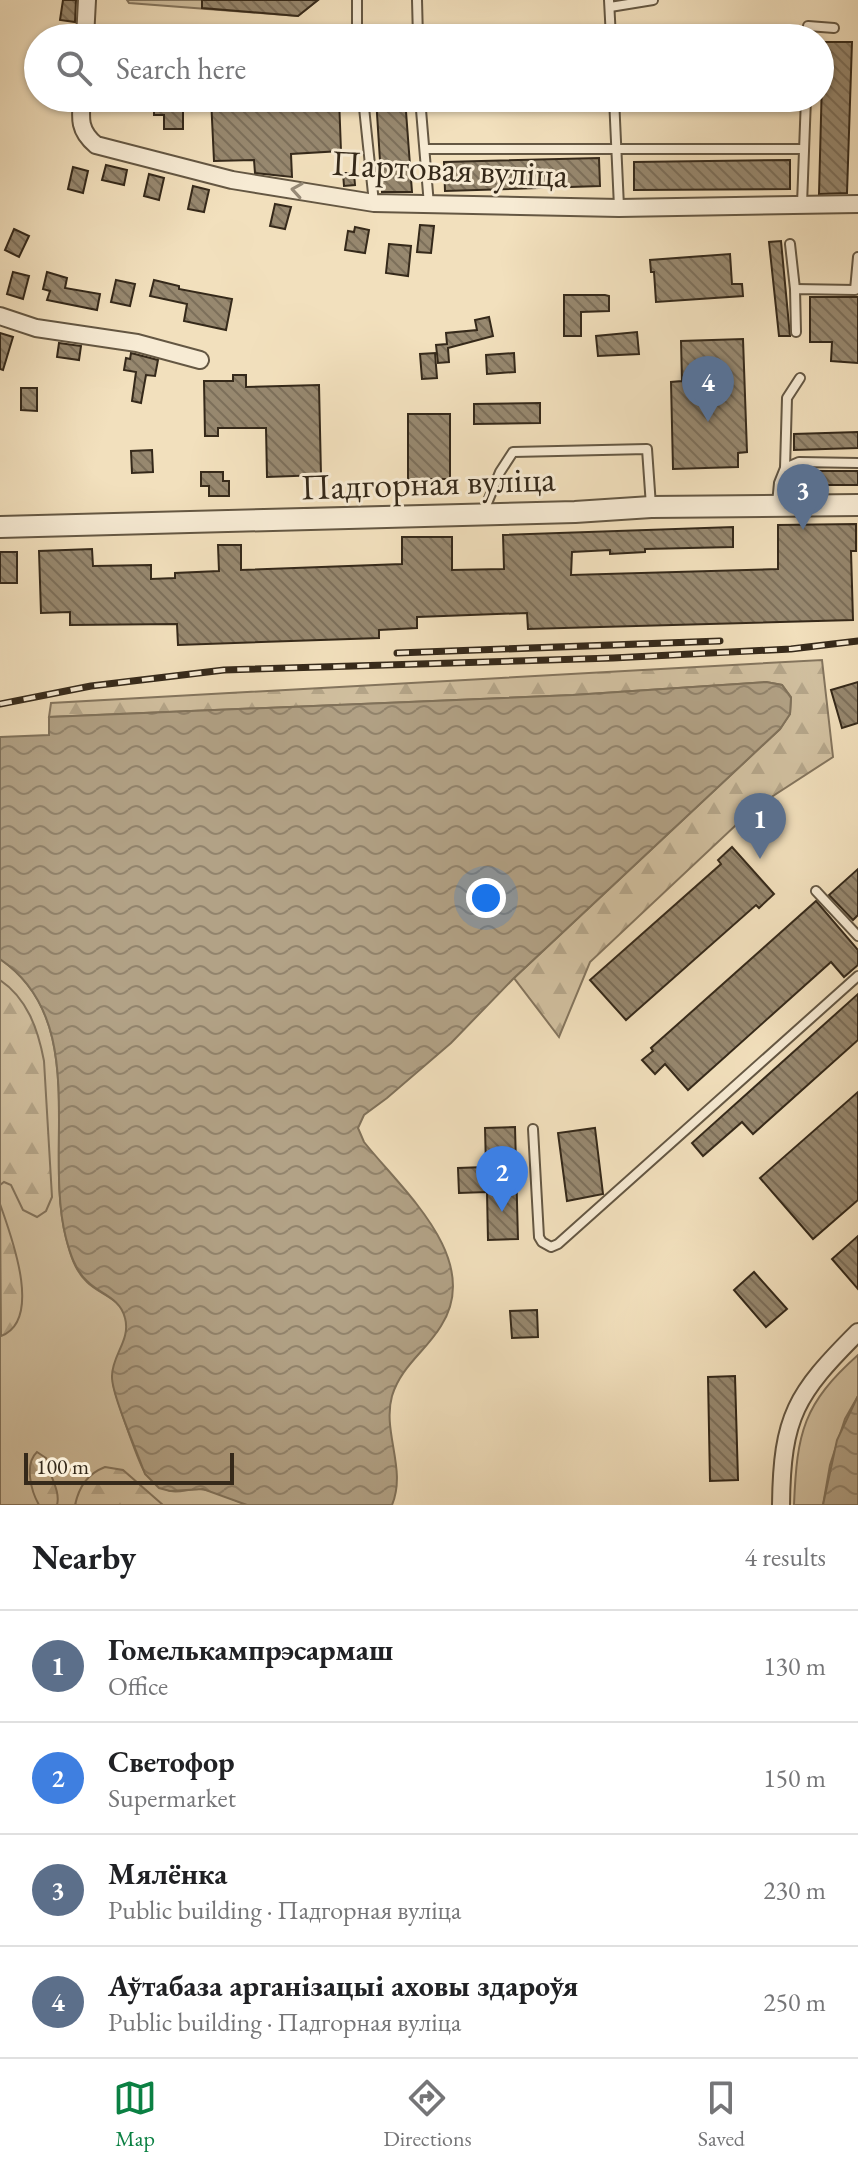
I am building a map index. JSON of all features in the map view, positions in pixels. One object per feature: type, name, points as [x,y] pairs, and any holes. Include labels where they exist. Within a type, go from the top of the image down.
[{"type":"street","points":[[86,24],[87,0]]},
{"type":"street","name":"Партовая вуліца","points":[[81,112],[80,122],[85,136],[96,145],[232,180],[374,203],[619,208],[858,204]]},
{"type":"street","points":[[0,316],[36,328],[137,343],[200,360]]},
{"type":"street","name":"Падгорная вуліца","points":[[0,527],[575,512],[651,507],[858,505]]},
{"type":"street","points":[[781,1505],[781,1469],[792,1417],[811,1382],[858,1332]]},
{"type":"lane","points":[[357,0],[357,24]]},
{"type":"lane","points":[[417,0],[418,24]]},
{"type":"lane","points":[[610,24],[609,4],[653,0]]},
{"type":"lane","points":[[364,112],[374,203]]},
{"type":"lane","points":[[421,112],[429,206]]},
{"type":"lane","points":[[615,112],[619,208]]},
{"type":"lane","points":[[802,204],[805,112]]},
{"type":"lane","points":[[425,149],[804,149]]},
{"type":"lane","points":[[790,244],[796,332]]},
{"type":"lane","points":[[795,289],[855,290],[858,257]]},
{"type":"lane","points":[[777,505],[779,483],[785,468],[787,398],[800,378]]},
{"type":"lane","points":[[483,513],[500,472],[513,452],[647,449],[651,507]]},
{"type":"lane","points":[[785,468],[799,462],[858,463]]},
{"type":"lane","points":[[816,891],[858,936]]},
{"type":"lane","points":[[533,1129],[539,1237],[551,1247],[858,976]]},
{"type":"green space","points":[[127,0],[318,0],[298,16],[129,3]]},
{"type":"green space","points":[[822,660],[833,757],[753,809],[590,962],[559,1037],[514,978],[780,729],[790,714],[791,697],[782,685],[766,682],[573,695],[49,717],[51,703]]},
{"type":"green space","points":[[0,959],[28,985],[45,1016],[55,1051],[60,1203],[66,1238],[79,1273],[115,1301],[126,1318],[126,1335],[113,1383],[143,1469],[151,1479],[168,1490],[207,1490],[247,1505],[0,1505]]},
{"type":"green space","points":[[0,980],[17,996],[30,1015],[44,1061],[52,1197],[46,1211],[37,1217],[23,1210],[11,1185],[4,1182],[0,1185]]},
{"type":"green space","points":[[0,1204],[16,1254],[22,1295],[20,1313],[14,1327],[1,1336]]},
{"type":"green space","points":[[858,1355],[858,1396],[845,1419],[830,1465],[823,1505],[794,1505],[798,1458],[806,1421],[825,1389]]},
{"type":"green space","points":[[37,1452],[46,1458],[57,1494],[57,1505],[39,1505],[33,1492],[30,1470]]},
{"type":"green space","points":[[105,1467],[123,1470],[163,1505],[75,1505],[85,1482]]},
{"type":"water","points":[[766,682],[782,685],[791,698],[790,714],[780,729],[514,978],[451,1043],[364,1115],[358,1128],[364,1142],[432,1226],[445,1251],[452,1276],[452,1301],[441,1326],[401,1376],[392,1396],[390,1423],[397,1478],[392,1505],[247,1505],[203,1489],[170,1491],[159,1488],[145,1474],[113,1384],[113,1368],[126,1333],[125,1318],[114,1300],[83,1277],[66,1238],[60,1203],[55,1051],[45,1016],[28,985],[0,959],[0,737],[49,735],[49,717],[573,695]]},
{"type":"water","points":[[858,1396],[858,1505],[823,1505],[837,1440]]},
{"type":"building","points":[[63,0],[76,0],[75,22],[60,20]]},
{"type":"building","points":[[202,0],[318,0],[298,16],[202,8]]},
{"type":"building","points":[[834,42],[852,42],[847,193],[819,194],[821,112],[834,112]]},
{"type":"building","points":[[154,112],[183,112],[183,129],[164,129],[164,115],[154,115]]},
{"type":"building","points":[[212,112],[340,112],[341,151],[291,154],[292,177],[255,173],[254,160],[214,161]]},
{"type":"building","points":[[377,112],[406,112],[412,192],[382,192]]},
{"type":"building","points":[[599,158],[600,186],[445,191],[444,162]]},
{"type":"building","points":[[790,160],[790,189],[634,190],[634,162]]},
{"type":"building","points":[[106,165],[127,170],[124,185],[102,180]]},
{"type":"building","points":[[73,167],[88,171],[83,193],[68,189]]},
{"type":"building","points":[[343,173],[354,173],[355,185],[344,186]]},
{"type":"building","points":[[149,174],[164,178],[159,200],[144,196]]},
{"type":"building","points":[[193,186],[209,190],[204,212],[188,209]]},
{"type":"building","points":[[275,204],[291,207],[285,229],[270,226]]},
{"type":"building","points":[[420,225],[434,226],[431,253],[417,252]]},
{"type":"building","points":[[355,227],[369,230],[365,253],[345,250],[348,231],[354,232]]},
{"type":"building","points":[[14,229],[29,236],[19,257],[5,250]]},
{"type":"building","points":[[781,241],[790,336],[779,336],[769,242]]},
{"type":"building","points":[[389,244],[411,246],[408,276],[386,273]]},
{"type":"building","points":[[730,254],[732,284],[742,284],[743,296],[656,302],[650,260]]},
{"type":"building","points":[[13,272],[29,276],[23,299],[7,294]]},
{"type":"building","points":[[47,272],[67,278],[65,288],[100,294],[97,310],[47,300],[50,291],[43,289]]},
{"type":"building","points":[[116,280],[135,284],[130,306],[111,302]]},
{"type":"building","points":[[154,280],[179,286],[179,289],[232,299],[226,330],[184,321],[187,304],[150,296]]},
{"type":"building","points":[[564,295],[609,296],[609,311],[581,312],[581,336],[564,336]]},
{"type":"building","points":[[810,297],[858,297],[858,363],[831,361],[832,342],[810,342]]},
{"type":"building","points":[[489,317],[493,336],[448,348],[449,362],[438,363],[436,345],[447,344],[446,333],[477,330],[475,320]]},
{"type":"building","points":[[637,332],[639,354],[598,356],[596,336]]},
{"type":"building","points":[[0,333],[13,337],[3,370],[0,369]]},
{"type":"building","points":[[743,339],[747,452],[738,453],[738,467],[673,469],[671,382],[682,381],[681,341]]},
{"type":"building","points":[[59,343],[81,346],[79,360],[57,357]]},
{"type":"building","points":[[131,353],[158,360],[155,376],[146,375],[141,403],[132,401],[136,372],[124,370],[126,358],[130,359]]},
{"type":"building","points":[[435,353],[437,378],[422,379],[420,354]]},
{"type":"building","points":[[514,353],[515,372],[487,374],[486,355]]},
{"type":"building","points":[[233,375],[246,375],[246,387],[319,385],[321,475],[267,477],[266,428],[218,428],[218,436],[205,436],[204,381],[233,381]]},
{"type":"building","points":[[21,388],[37,388],[37,411],[21,410]]},
{"type":"building","points":[[540,403],[540,423],[474,424],[474,404]]},
{"type":"building","points":[[408,414],[450,414],[450,479],[408,479]]},
{"type":"building","points":[[858,432],[858,448],[794,450],[794,434]]},
{"type":"building","points":[[152,450],[153,472],[132,473],[131,451]]},
{"type":"building","points":[[799,471],[858,471],[858,485],[799,485]]},
{"type":"building","points":[[201,472],[223,472],[223,481],[229,481],[229,496],[209,496],[209,486],[201,486]]},
{"type":"building","points":[[856,524],[856,551],[851,551],[853,620],[528,629],[527,613],[417,617],[417,628],[379,630],[379,638],[178,645],[177,624],[70,625],[70,612],[41,613],[39,551],[92,549],[93,566],[151,565],[151,579],[175,578],[175,573],[219,571],[218,545],[241,545],[241,570],[402,564],[402,537],[452,537],[452,570],[504,569],[503,535],[733,527],[733,547],[645,549],[645,552],[610,554],[610,550],[572,552],[571,575],[778,569],[778,525]]},
{"type":"building","points":[[0,552],[17,552],[17,583],[0,583]]},
{"type":"building","points":[[858,682],[858,723],[842,728],[831,690]]},
{"type":"building","points":[[732,847],[774,894],[759,908],[756,905],[626,1020],[590,980],[721,864],[718,860]]},
{"type":"building","points":[[858,869],[858,915],[853,920],[829,895]]},
{"type":"building","points":[[816,901],[858,950],[858,965],[844,977],[831,962],[688,1090],[665,1064],[655,1074],[642,1060],[653,1051],[651,1048]]},
{"type":"building","points":[[858,994],[858,1040],[753,1134],[742,1122],[703,1156],[692,1143]]},
{"type":"building","points":[[858,1092],[858,1200],[813,1239],[760,1178]]},
{"type":"building","points":[[515,1127],[518,1239],[488,1240],[487,1192],[459,1193],[458,1168],[486,1167],[485,1128]]},
{"type":"building","points":[[595,1128],[603,1194],[567,1201],[558,1133]]},
{"type":"building","points":[[858,1236],[858,1289],[832,1259]]},
{"type":"building","points":[[754,1272],[787,1309],[766,1327],[734,1290]]},
{"type":"building","points":[[537,1310],[538,1337],[512,1338],[510,1311]]},
{"type":"building","points":[[735,1376],[738,1480],[710,1481],[708,1377]]},
{"type":"railway","points":[[397,653],[720,641]]},
{"type":"railway","points":[[0,704],[91,686],[224,670],[613,658],[791,649],[858,641]]},
{"type":"place","name":"Аўтабаза арганізацыі аховы здароўя","points":[[708,422]]},
{"type":"place","name":"Мялёнка","points":[[803,530]]},
{"type":"place","name":"Гомелькампрэсармаш","points":[[760,859]]},
{"type":"place","name":"Светофор","points":[[502,1212]]}]
